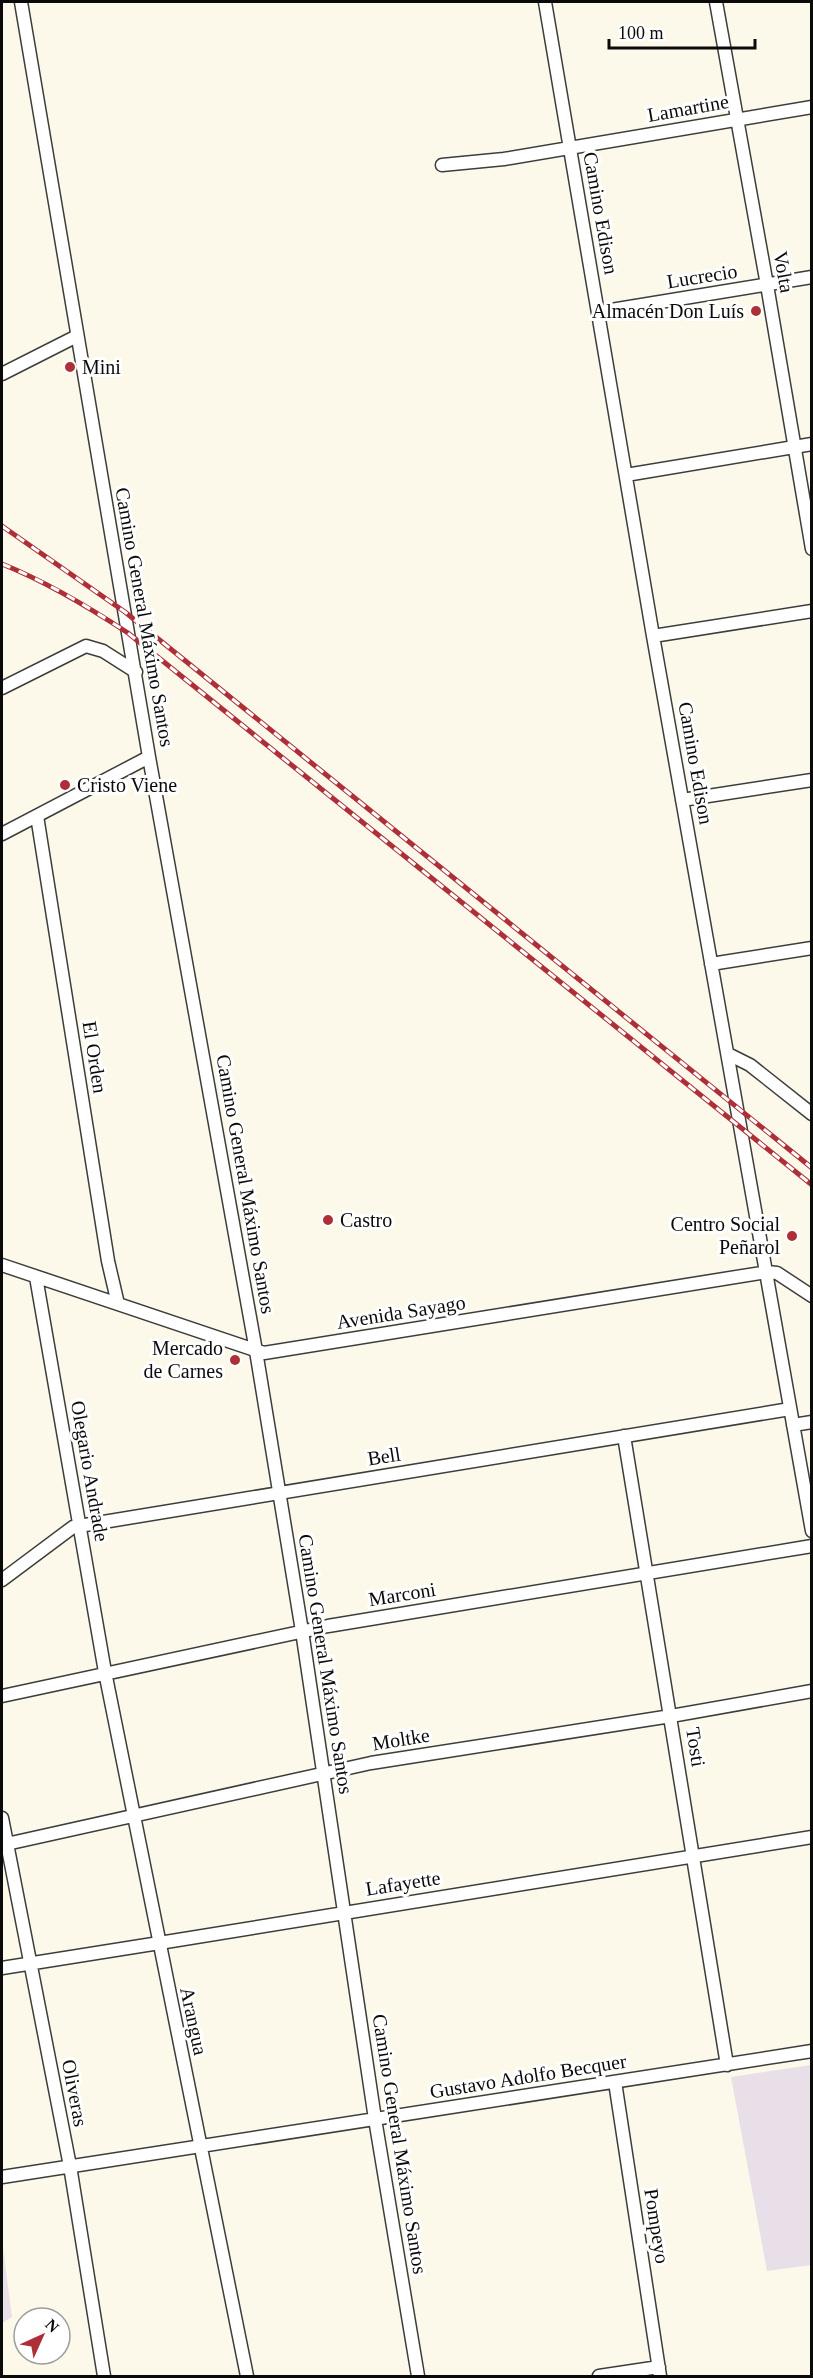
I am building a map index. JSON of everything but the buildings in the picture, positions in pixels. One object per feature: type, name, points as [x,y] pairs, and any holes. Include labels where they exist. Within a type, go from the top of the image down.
[{"type":"street","name":"Camino General Máximo Santos","points":[[21,2],[149,757],[256,1351],[346,1912],[375,2119],[418,2376]]},
{"type":"street","name":"Camino Edison","points":[[545,2],[653,636],[812,1531]]},
{"type":"street","name":"Volta","points":[[716,2],[812,549]]},
{"type":"street","name":"Lamartine","points":[[442,165],[504,159],[812,107]]},
{"type":"street","name":"Lucrecio","points":[[599,312],[812,277]]},
{"type":"street","points":[[2,374],[77,336]]},
{"type":"street","points":[[626,475],[812,444]]},
{"type":"street","points":[[653,636],[812,611]]},
{"type":"street","points":[[2,688],[86,646],[103,651],[136,672]]},
{"type":"street","points":[[2,834],[149,757]]},
{"type":"street","points":[[682,800],[812,780]]},
{"type":"street","name":"El Orden","points":[[37,816],[108,1261],[118,1304]]},
{"type":"street","points":[[711,964],[812,948]]},
{"type":"street","points":[[728,1054],[750,1065],[812,1114]]},
{"type":"street","name":"Avenida Sayago","points":[[2,1265],[256,1351],[272,1352],[767,1272]]},
{"type":"street","points":[[767,1272],[777,1273],[812,1296]]},
{"type":"street","name":"Olegario Andrade","points":[[36,1277],[105,1672]]},
{"type":"street","name":"Bell","points":[[2,1580],[65,1532],[80,1526],[790,1409]]},
{"type":"street","points":[[793,1425],[812,1422]]},
{"type":"street","name":"Tosti","points":[[624,1436],[727,2065]]},
{"type":"street","name":"Marconi","points":[[2,1696],[302,1631],[812,1546]]},
{"type":"street","name":"Arangua","points":[[105,1672],[158,1945],[247,2376]]},
{"type":"street","name":"Moltke","points":[[4,1844],[371,1763],[671,1716],[812,1691]]},
{"type":"street","name":"Oliveras","points":[[2,1818],[4,1844],[70,2166],[104,2376]]},
{"type":"street","name":"Lafayette","points":[[2,1968],[158,1945],[346,1912],[812,1837]]},
{"type":"street","name":"Gustavo Adolfo Becquer","points":[[2,2177],[812,2051]]},
{"type":"street","name":"Pompeyo","points":[[615,2082],[660,2372]]},
{"type":"street","points":[[599,2376],[660,2372]]},
{"type":"shaded area","points":[[811,2065],[811,2265],[767,2271],[731,2077]]},
{"type":"shaded area","points":[[2,2240],[12,2317],[2,2323]]},
{"type":"railway","points":[[2,526],[125,612],[812,1168]]},
{"type":"railway","points":[[2,564],[66,595],[128,633],[812,1185]]},
{"type":"place","name":"Almacén Don Luís","points":[[756,311]]},
{"type":"place","name":"Mini","points":[[70,367]]},
{"type":"place","name":"Cristo Viene","points":[[65,785]]},
{"type":"place","name":"Castro","points":[[328,1220]]},
{"type":"place","name":"Centro Social Peñarol","points":[[792,1236]]},
{"type":"place","name":"Mercado de Carnes","points":[[235,1360]]}]
